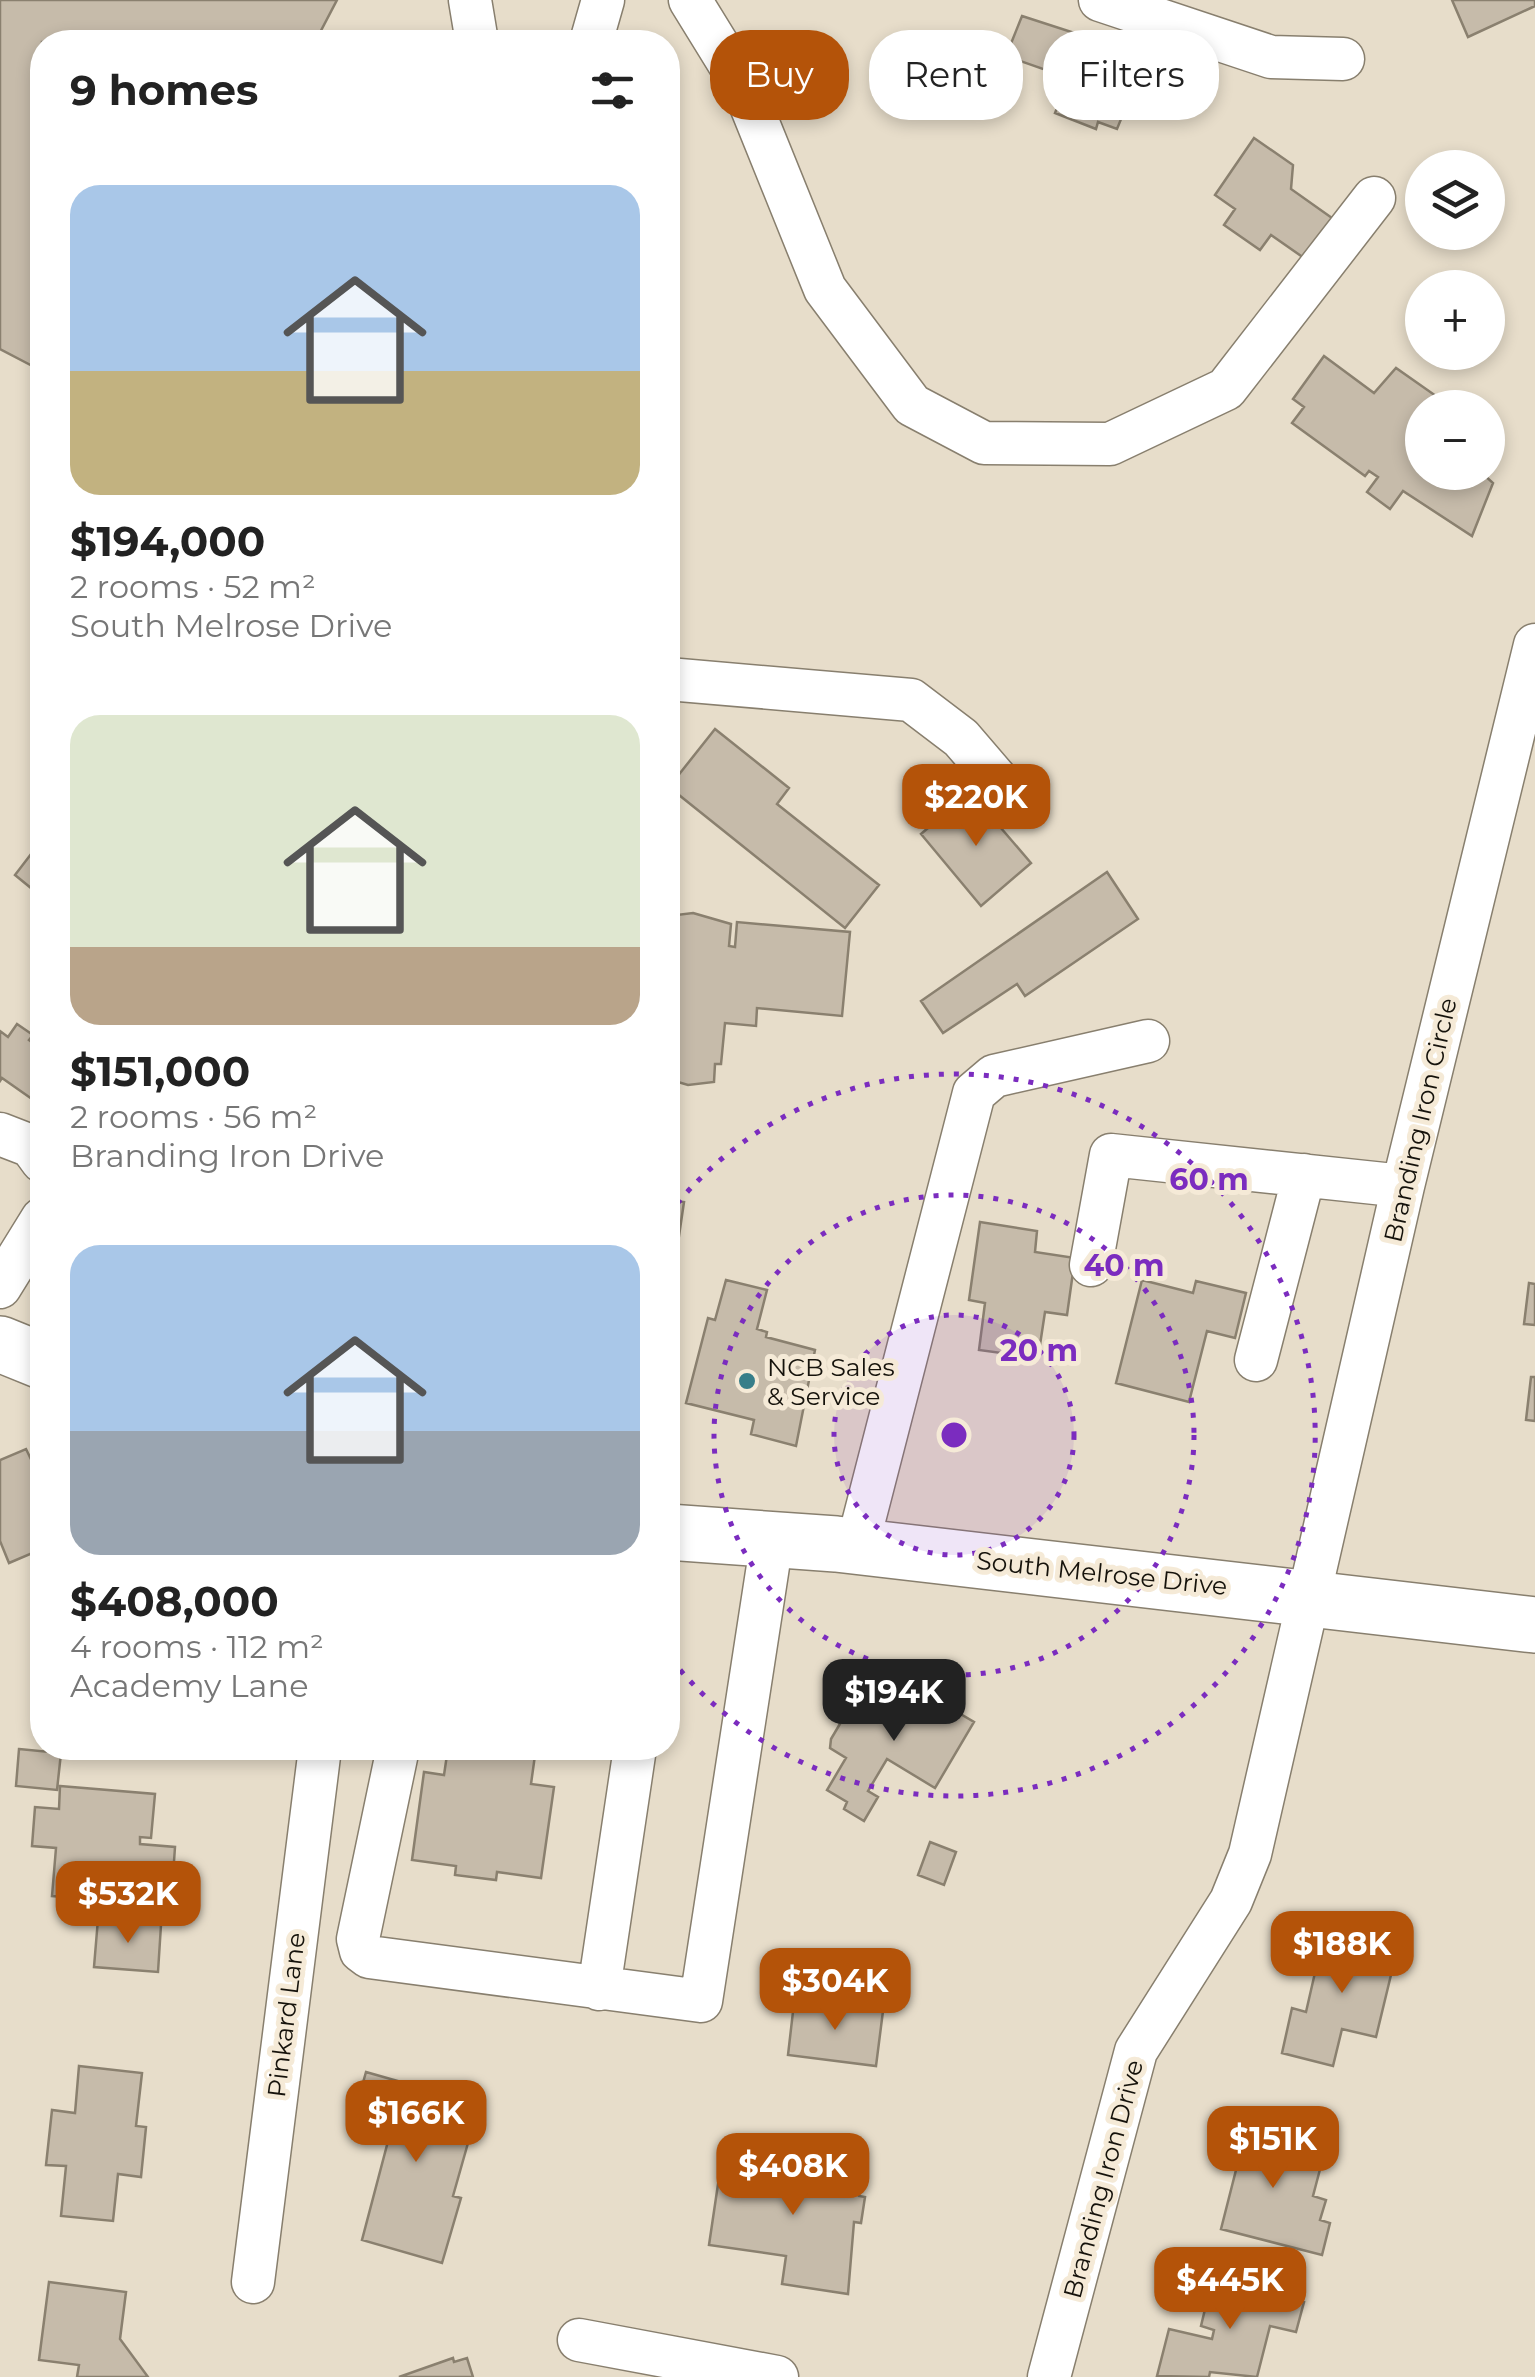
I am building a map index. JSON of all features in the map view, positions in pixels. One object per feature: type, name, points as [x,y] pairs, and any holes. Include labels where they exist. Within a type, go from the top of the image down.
[{"type":"main road","points":[[0,1344],[30,1356]]},
{"type":"main road","name":"South Melrose Drive","points":[[680,1533],[857,1547],[1308,1595],[1535,1624]]},
{"type":"street","points":[[470,0],[475,30]]},
{"type":"street","points":[[594,30],[603,0]]},
{"type":"street","points":[[690,0],[743,86],[825,289],[912,405],[984,444],[1110,444],[1226,388],[1374,198]]},
{"type":"street","points":[[1100,0],[1270,58],[1343,60]]},
{"type":"street","name":"Branding Iron Circle","points":[[1308,1595],[1535,645]]},
{"type":"street","points":[[680,680],[911,700],[961,738],[1016,802]]},
{"type":"street","points":[[857,1547],[974,1092],[994,1076],[1148,1042]]},
{"type":"street","points":[[0,1134],[30,1146]]},
{"type":"street","points":[[1091,1265],[1112,1154],[1403,1186]]},
{"type":"street","points":[[1256,1360],[1304,1175]]},
{"type":"street","points":[[0,1287],[30,1238]]},
{"type":"street","points":[[395,1760],[358,1939],[361,1951],[369,1956],[693,2002],[705,1994],[772,1540]]},
{"type":"street","name":"Branding Iron Drive","points":[[1049,2377],[1136,2051],[1231,1901],[1250,1854],[1308,1595]]},
{"type":"street","name":"Pinkard Lane","points":[[253,2282],[318,1760]]},
{"type":"street","points":[[599,1989],[633,1760]]},
{"type":"street","points":[[579,2340],[777,2377]]},
{"type":"building","points":[[0,0],[337,0],[321,30],[30,30],[30,365],[0,349]]},
{"type":"building","points":[[1452,0],[1535,0],[1535,6],[1468,37]]},
{"type":"building","points":[[1022,16],[1065,30],[1043,30],[1043,69],[1023,62],[1023,30],[1016,30]]},
{"type":"building","points":[[1073,120],[1121,120],[1117,129],[1098,122],[1096,129]]},
{"type":"building","points":[[1254,138],[1293,165],[1291,189],[1332,218],[1304,258],[1271,235],[1260,250],[1224,225],[1235,209],[1215,195]]},
{"type":"building","points":[[1324,356],[1374,393],[1396,368],[1427,390],[1405,390],[1405,490],[1490,490],[1472,536],[1403,491],[1390,509],[1367,492],[1378,477],[1369,471],[1365,476],[1292,423],[1304,407],[1293,399]]},
{"type":"building","points":[[715,729],[789,788],[777,804],[879,885],[845,928],[680,796],[680,773]]},
{"type":"building","points":[[970,792],[1031,863],[981,906],[921,834]]},
{"type":"building","points":[[30,855],[30,887],[15,875]]},
{"type":"building","points":[[1107,872],[1138,919],[1025,996],[1017,984],[943,1033],[921,1001]]},
{"type":"building","points":[[693,913],[731,924],[729,946],[735,947],[737,922],[850,932],[842,1016],[757,1008],[756,1026],[725,1023],[721,1064],[715,1064],[714,1082],[680,1083],[680,915]]},
{"type":"building","points":[[17,1024],[30,1033],[30,1098],[2,1078],[0,1081],[0,1031],[8,1037]]},
{"type":"building","points":[[980,1222],[1037,1231],[1035,1252],[1075,1258],[1067,1315],[1045,1312],[1038,1358],[979,1350],[985,1303],[969,1300]]},
{"type":"building","points":[[726,1280],[767,1290],[757,1329],[767,1332],[766,1337],[815,1350],[796,1446],[751,1434],[754,1420],[686,1403],[708,1318],[715,1320]]},
{"type":"building","points":[[1142,1280],[1193,1293],[1196,1281],[1246,1293],[1235,1338],[1207,1331],[1189,1402],[1116,1383]]},
{"type":"building","points":[[1529,1283],[1535,1284],[1535,1325],[1524,1324]]},
{"type":"building","points":[[1531,1377],[1535,1377],[1535,1421],[1526,1420]]},
{"type":"building","points":[[26,1449],[30,1457],[30,1554],[9,1563],[0,1541],[0,1460]]},
{"type":"building","points":[[908,1683],[974,1722],[935,1788],[887,1759],[868,1791],[878,1797],[864,1821],[844,1809],[847,1802],[827,1790],[846,1758],[830,1748],[831,1739],[860,1690],[892,1709]]},
{"type":"building","points":[[19,1749],[30,1750],[30,1760],[60,1760],[57,1790],[16,1786]]},
{"type":"building","points":[[446,1760],[534,1760],[531,1784],[554,1787],[541,1878],[497,1872],[496,1880],[455,1875],[456,1866],[412,1860],[424,1772],[444,1775]]},
{"type":"building","points":[[60,1786],[155,1794],[151,1838],[140,1837],[140,1844],[175,1847],[171,1905],[52,1896],[56,1848],[32,1846],[35,1807],[59,1809]]},
{"type":"building","points":[[930,1842],[956,1852],[944,1885],[918,1875]]},
{"type":"building","points":[[98,1919],[161,1925],[158,1972],[94,1967]]},
{"type":"building","points":[[1325,1929],[1398,1946],[1376,2037],[1342,2029],[1333,2066],[1282,2053],[1292,2008],[1306,2012]]},
{"type":"building","points":[[794,2003],[883,2011],[876,2066],[788,2055]]},
{"type":"building","points":[[79,2066],[142,2073],[136,2126],[146,2127],[141,2177],[118,2174],[113,2221],[61,2216],[66,2166],[46,2165],[52,2110],[75,2113]]},
{"type":"building","points":[[366,2072],[479,2104],[453,2196],[461,2198],[442,2263],[362,2240],[392,2126],[354,2115]]},
{"type":"building","points":[[1235,2119],[1280,2130],[1276,2145],[1323,2158],[1313,2196],[1326,2200],[1320,2220],[1330,2223],[1322,2255],[1221,2229],[1236,2170],[1222,2166]]},
{"type":"building","points":[[792,2154],[859,2164],[859,2196],[865,2197],[861,2223],[854,2222],[848,2294],[782,2284],[786,2256],[709,2245],[721,2164],[789,2173]]},
{"type":"building","points":[[1213,2276],[1304,2302],[1296,2332],[1270,2326],[1257,2377],[1210,2372],[1209,2377],[1157,2376],[1169,2329],[1212,2339],[1214,2330],[1201,2326]]},
{"type":"building","points":[[49,2282],[126,2292],[120,2339],[148,2377],[77,2377],[79,2365],[39,2360]]},
{"type":"building","points":[[453,2358],[454,2362],[467,2358],[473,2377],[399,2377]]},
{"type":"place","name":"NCB Sales & Service","points":[[747,1381]]}]
